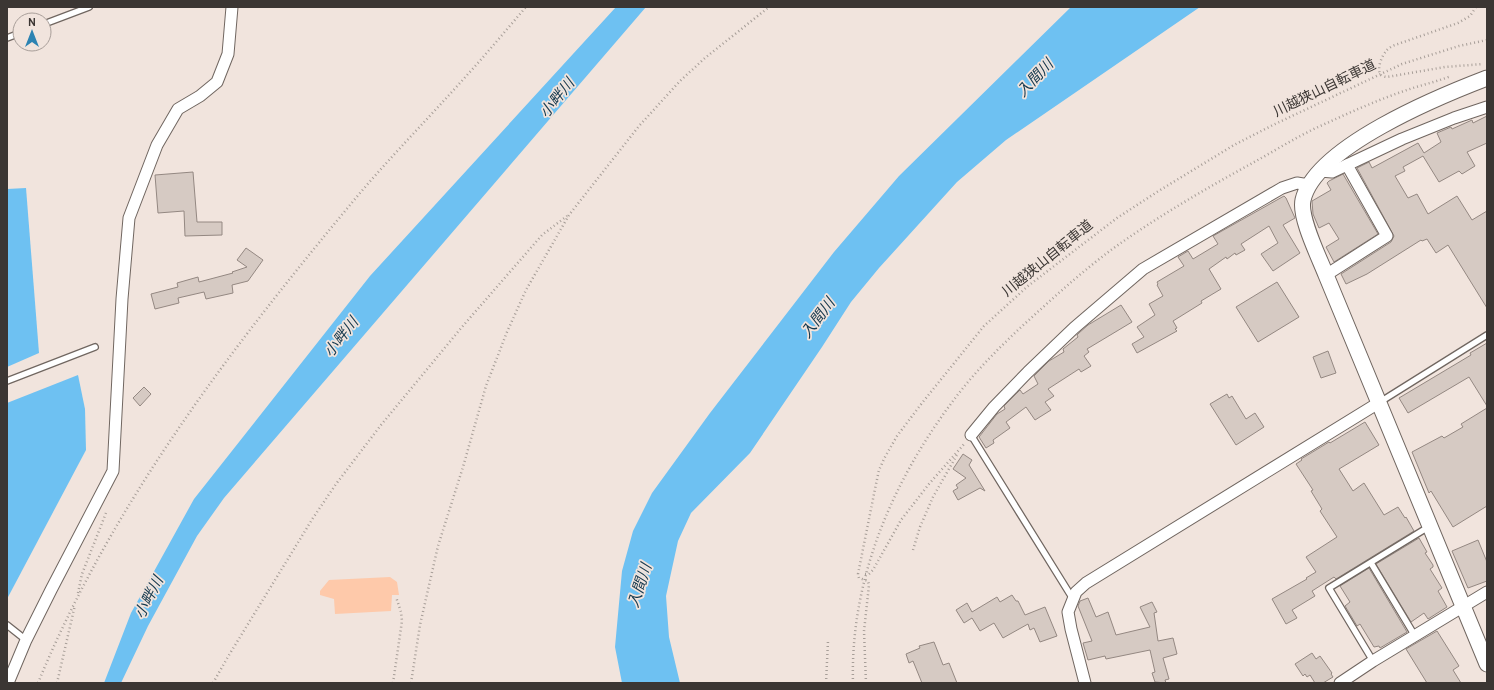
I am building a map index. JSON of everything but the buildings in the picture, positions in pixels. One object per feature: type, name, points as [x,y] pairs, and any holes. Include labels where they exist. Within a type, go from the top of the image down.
[{"type":"street","points":[[8,683],[26,640],[113,471],[122,299],[130,218],[157,145],[178,109],[200,96],[217,82],[228,54],[232,7]]},
{"type":"street","points":[[1487,78],[1433,100],[1356,141],[1320,171],[1309,185],[1303,200],[1303,213],[1326,275],[1380,402],[1487,664]]},
{"type":"street","points":[[1320,171],[1332,172],[1402,139],[1454,118],[1487,107]]},
{"type":"street","points":[[1326,275],[1387,236],[1347,165]]},
{"type":"street","points":[[971,435],[1004,397],[1074,328],[1143,269],[1282,188],[1297,183],[1309,185]]},
{"type":"street","points":[[1085,683],[1068,612],[1076,592],[1086,583],[1380,402]]},
{"type":"street","points":[[1340,683],[1373,661],[1487,592]]},
{"type":"lane","points":[[52,21],[89,7]]},
{"type":"lane","points":[[1380,402],[1487,335]]},
{"type":"lane","points":[[7,381],[95,347]]},
{"type":"lane","points":[[971,435],[1073,598]]},
{"type":"lane","points":[[1373,661],[1329,588],[1430,526]]},
{"type":"lane","points":[[1371,563],[1414,636]]},
{"type":"lane","points":[[7,625],[26,640]]},
{"type":"path","points":[[38,683],[77,598],[112,533],[189,412],[243,340],[350,205],[401,145],[469,73],[526,7]]},
{"type":"path","points":[[411,683],[420,625],[438,546],[486,386],[507,332],[526,290],[570,215],[639,126],[680,81],[705,58],[769,7]]},
{"type":"path","points":[[1476,7],[1470,16],[1458,23],[1395,45],[1386,50],[1379,67],[1380,73],[1382,76],[1387,77],[1445,67],[1487,64]]},
{"type":"path","name":"川越狭山自転車道","points":[[866,683],[864,631],[869,585],[868,581],[859,578],[858,574],[876,482],[885,457],[898,436],[922,403],[984,326],[1028,286],[1117,218],[1234,145],[1361,84],[1380,73],[1402,64],[1459,46],[1487,40]]},
{"type":"path","points":[[213,683],[313,518],[336,484],[381,425],[462,327],[542,235],[570,215]]},
{"type":"path","points":[[865,574],[869,574],[873,570],[901,520],[929,484],[971,435]]},
{"type":"path","points":[[913,550],[920,527],[933,497],[961,448]]},
{"type":"path","points":[[57,683],[82,574],[107,508]]},
{"type":"path","points":[[852,683],[856,621],[864,579]]},
{"type":"path","points":[[393,683],[402,620],[396,597]]},
{"type":"path","points":[[826,683],[828,642]]},
{"type":"shaded area","points":[[390,577],[397,582],[399,595],[392,595],[391,611],[335,614],[334,599],[320,595],[320,591],[329,580]]},
{"type":"water","name":"小畔川","points":[[616,7],[646,7],[224,498],[197,536],[148,626],[121,683],[104,683],[131,613],[194,499],[370,276]]},
{"type":"water","name":"入間川","points":[[1071,7],[1200,7],[1006,140],[957,182],[879,268],[851,302],[750,453],[691,513],[678,541],[666,596],[669,637],[680,683],[622,683],[615,647],[622,571],[633,531],[652,493],[710,413],[834,252],[899,176]]},
{"type":"water","points":[[26,188],[39,353],[7,367],[7,189]]},
{"type":"water","points":[[78,375],[85,409],[86,450],[7,599],[7,403]]}]
